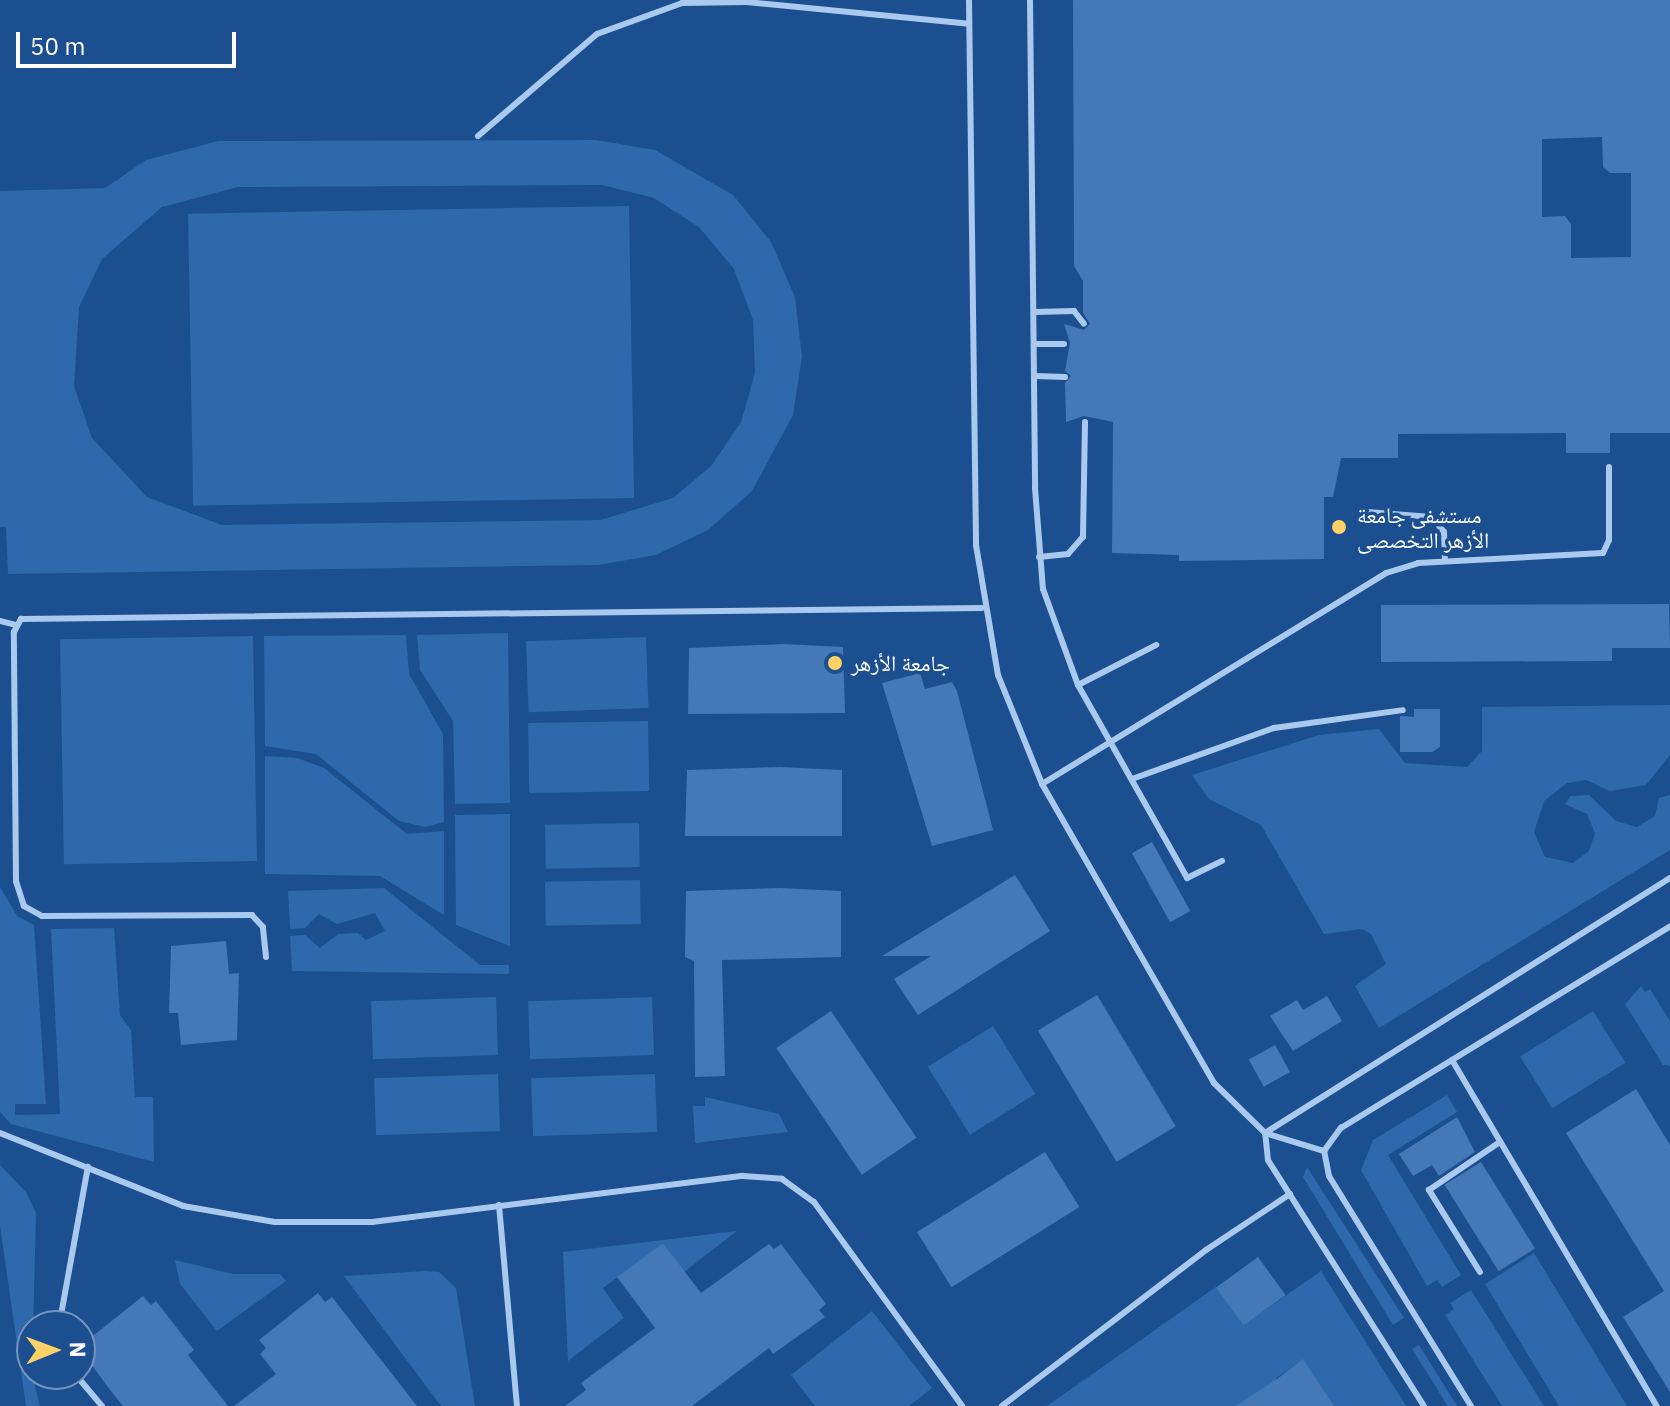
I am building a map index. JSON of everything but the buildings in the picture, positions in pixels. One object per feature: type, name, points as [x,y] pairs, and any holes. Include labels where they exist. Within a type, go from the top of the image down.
[{"type":"lane","points":[[969,0],[973,476],[982,608],[998,675],[1042,784],[1214,1083],[1265,1133],[1324,1151]]},
{"type":"lane","points":[[1030,0],[1039,557],[1051,622],[1078,685],[1187,878],[1222,861]]},
{"type":"lane","points":[[478,136],[597,34],[682,3],[746,2],[969,24]]},
{"type":"lane","points":[[1034,312],[1074,311],[1084,324]]},
{"type":"lane","points":[[1035,344],[1064,344]]},
{"type":"lane","points":[[1035,376],[1065,377]]},
{"type":"lane","points":[[1039,557],[1068,554],[1083,537],[1085,422]]},
{"type":"lane","points":[[1042,784],[1386,573],[1445,561],[1603,553],[1609,540],[1609,467]]},
{"type":"lane","points":[[1367,512],[1432,517],[1444,532],[1445,561]]},
{"type":"lane","points":[[0,621],[16,625],[35,615],[982,608]]},
{"type":"lane","points":[[16,625],[16,887],[24,906],[42,916],[252,915],[263,927],[266,957]]},
{"type":"lane","points":[[1078,685],[1156,645]]},
{"type":"lane","points":[[1132,779],[1274,728],[1403,710]]},
{"type":"lane","points":[[1265,1133],[1670,878]]},
{"type":"lane","points":[[1471,1406],[1329,1176],[1324,1151],[1341,1128],[1670,926]]},
{"type":"lane","points":[[1452,1060],[1657,1406]]},
{"type":"lane","points":[[0,1133],[183,1206],[275,1222],[372,1222],[753,1175],[782,1179],[814,1202],[962,1406]]},
{"type":"lane","points":[[1265,1133],[1264,1150],[1424,1406]]},
{"type":"lane","points":[[1480,1272],[1429,1190],[1500,1142]]},
{"type":"lane","points":[[62,1310],[88,1167]]},
{"type":"lane","points":[[1002,1406],[1206,1250],[1290,1194]]},
{"type":"lane","points":[[499,1205],[517,1406]]},
{"type":"lane","points":[[88,1390],[102,1406]]},
{"type":"shaded area","points":[[596,140],[655,150],[733,195],[771,242],[795,297],[802,357],[793,415],[752,491],[708,530],[656,555],[598,565],[8,574],[6,527],[0,527],[0,191],[105,188],[146,160],[218,141]],"holes":[[[602,185],[654,198],[699,227],[734,269],[753,320],[755,373],[741,422],[712,465],[673,498],[600,520],[222,525],[147,497],[92,438],[74,386],[79,307],[102,259],[162,207],[238,187]]]},
{"type":"shaded area","points":[[629,206],[634,498],[193,506],[188,214]]},
{"type":"shaded area","points":[[508,633],[510,803],[455,804],[453,721],[420,670],[417,635]]},
{"type":"shaded area","points":[[406,635],[409,674],[443,734],[444,822],[425,827],[399,821],[316,754],[265,746],[264,636]]},
{"type":"shaded area","points":[[253,636],[257,861],[64,864],[60,639]]},
{"type":"shaded area","points":[[646,637],[648,708],[529,712],[526,641]]},
{"type":"shaded area","points":[[1670,705],[1670,755],[1646,785],[1610,791],[1586,780],[1567,783],[1544,801],[1534,832],[1545,857],[1573,863],[1589,851],[1595,833],[1587,814],[1565,804],[1570,796],[1589,795],[1616,821],[1637,827],[1655,816],[1659,798],[1670,795],[1670,850],[1379,1028],[1355,986],[1386,964],[1371,934],[1362,929],[1324,934],[1261,825],[1209,799],[1192,775],[1319,735],[1379,729],[1405,763],[1467,767],[1482,751],[1482,707]]},
{"type":"shaded area","points":[[648,721],[649,791],[529,793],[528,723]]},
{"type":"shaded area","points":[[265,756],[297,758],[324,768],[407,834],[444,831],[444,915],[380,876],[265,874]]},
{"type":"shaded area","points":[[510,814],[510,946],[456,925],[455,815]]},
{"type":"shaded area","points":[[639,823],[640,867],[546,869],[545,825]]},
{"type":"shaded area","points":[[640,880],[641,924],[546,926],[545,882]]},
{"type":"shaded area","points":[[0,887],[17,916],[34,925],[46,1104],[15,1104],[15,1115],[60,1114],[51,929],[114,928],[120,1015],[131,1030],[135,1097],[153,1097],[154,1162],[11,1124],[0,1112]]},
{"type":"shaded area","points":[[384,888],[480,965],[509,965],[509,974],[292,971],[290,936],[305,935],[320,948],[338,934],[358,933],[366,940],[385,931],[375,913],[337,924],[319,914],[305,928],[290,929],[288,891]]},
{"type":"shaded area","points":[[1641,986],[1645,992],[1650,989],[1670,1021],[1670,1066],[1663,1065],[1625,1004]]},
{"type":"shaded area","points":[[496,997],[498,1055],[373,1059],[371,1001]]},
{"type":"shaded area","points":[[652,997],[654,1055],[530,1059],[528,1001]]},
{"type":"shaded area","points":[[1593,1011],[1625,1063],[1552,1108],[1520,1057]]},
{"type":"shaded area","points":[[993,1026],[1035,1094],[970,1135],[928,1067]]},
{"type":"shaded area","points":[[498,1074],[500,1131],[376,1135],[374,1078]]},
{"type":"shaded area","points":[[655,1074],[657,1132],[533,1136],[531,1078]]},
{"type":"shaded area","points":[[1447,1095],[1457,1112],[1388,1155],[1461,1275],[1442,1287],[1437,1280],[1427,1286],[1361,1170],[1373,1140]]},
{"type":"shaded area","points":[[705,1097],[779,1114],[788,1132],[695,1143],[693,1106],[705,1106]]},
{"type":"shaded area","points":[[0,1165],[26,1192],[36,1213],[34,1310],[16,1310],[16,1337],[0,1226]]},
{"type":"shaded area","points":[[1307,1167],[1404,1318],[1393,1325],[1303,1177]]},
{"type":"shaded area","points":[[737,1231],[684,1272],[663,1243],[603,1288],[624,1318],[568,1361],[563,1252]]},
{"type":"shaded area","points":[[1534,1253],[1627,1406],[1559,1406],[1485,1284]]},
{"type":"shaded area","points":[[175,1260],[233,1274],[280,1274],[286,1281],[217,1331],[180,1284]]},
{"type":"shaded area","points":[[1321,1271],[1406,1406],[1334,1406],[1303,1360],[1276,1378],[1294,1406],[1047,1406],[1216,1287],[1244,1325]]},
{"type":"shaded area","points":[[439,1272],[456,1288],[475,1406],[441,1406],[344,1276]]},
{"type":"shaded area","points":[[1471,1290],[1544,1406],[1502,1406],[1445,1315],[1454,1309],[1450,1303]]},
{"type":"shaded area","points":[[872,1311],[932,1388],[909,1406],[815,1406],[791,1375]]},
{"type":"shaded area","points":[[1419,1345],[1457,1406],[1448,1406],[1412,1349]]},
{"type":"shaded area","points":[[24,1390],[36,1390],[40,1406],[26,1406]]},
{"type":"place","name":"مستشفى جامعة الأزهر التخصصى","points":[[1339,527]]},
{"type":"place","name":"جامعة الأزهر","points":[[835,663]]}]
